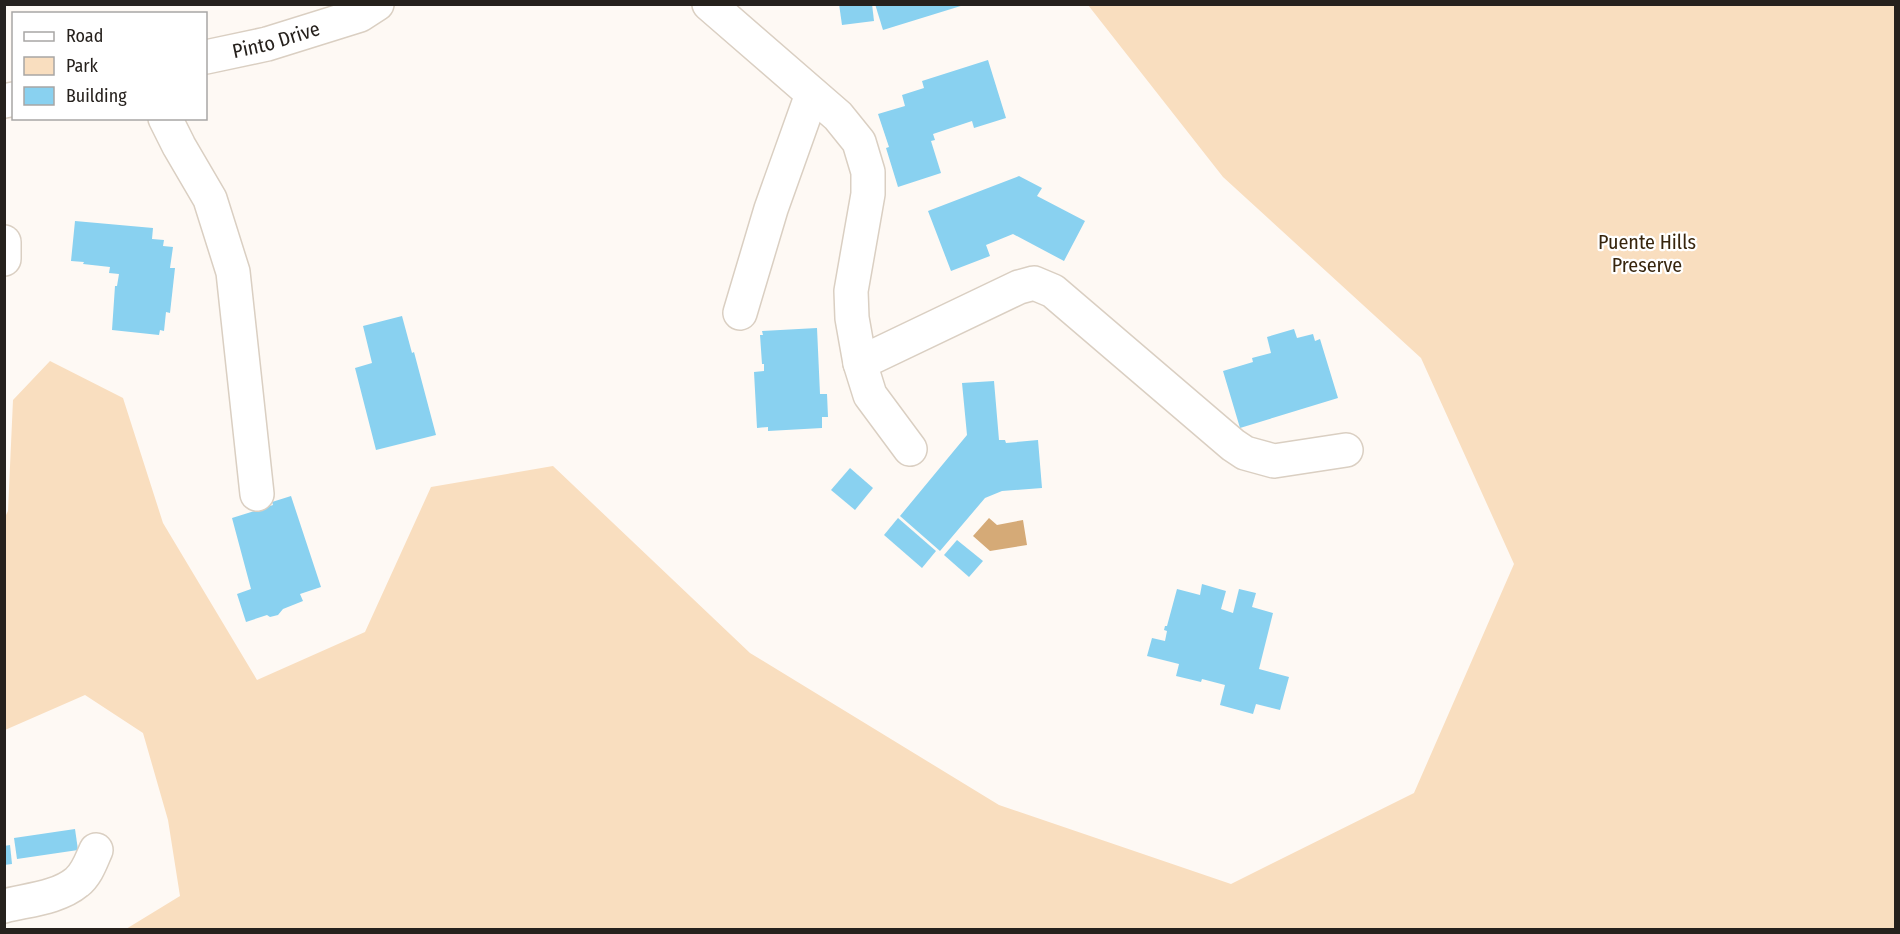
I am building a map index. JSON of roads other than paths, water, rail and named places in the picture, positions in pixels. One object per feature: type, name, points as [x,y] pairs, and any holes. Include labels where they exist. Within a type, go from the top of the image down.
[{"type":"street","name":"Pinto Drive","points":[[207,57],[267,44],[360,15],[377,4]]},
{"type":"street","points":[[709,4],[838,116],[858,142],[867,172],[868,194],[851,291],[852,318],[860,363],[870,395],[910,449]]},
{"type":"street","points":[[740,313],[771,210],[812,94]]},
{"type":"street","points":[[166,120],[210,199],[233,272],[258,494]]},
{"type":"street","points":[[4,242],[4,259]]},
{"type":"street","points":[[860,363],[1019,287],[1034,283],[1053,291],[1245,453],[1274,460],[1346,450]]},
{"type":"street","points":[[4,906],[66,889],[77,882],[87,870],[96,850]]},
{"type":"park label","name":"Puente Hills Preserve","points":[[1647,254]]}]
